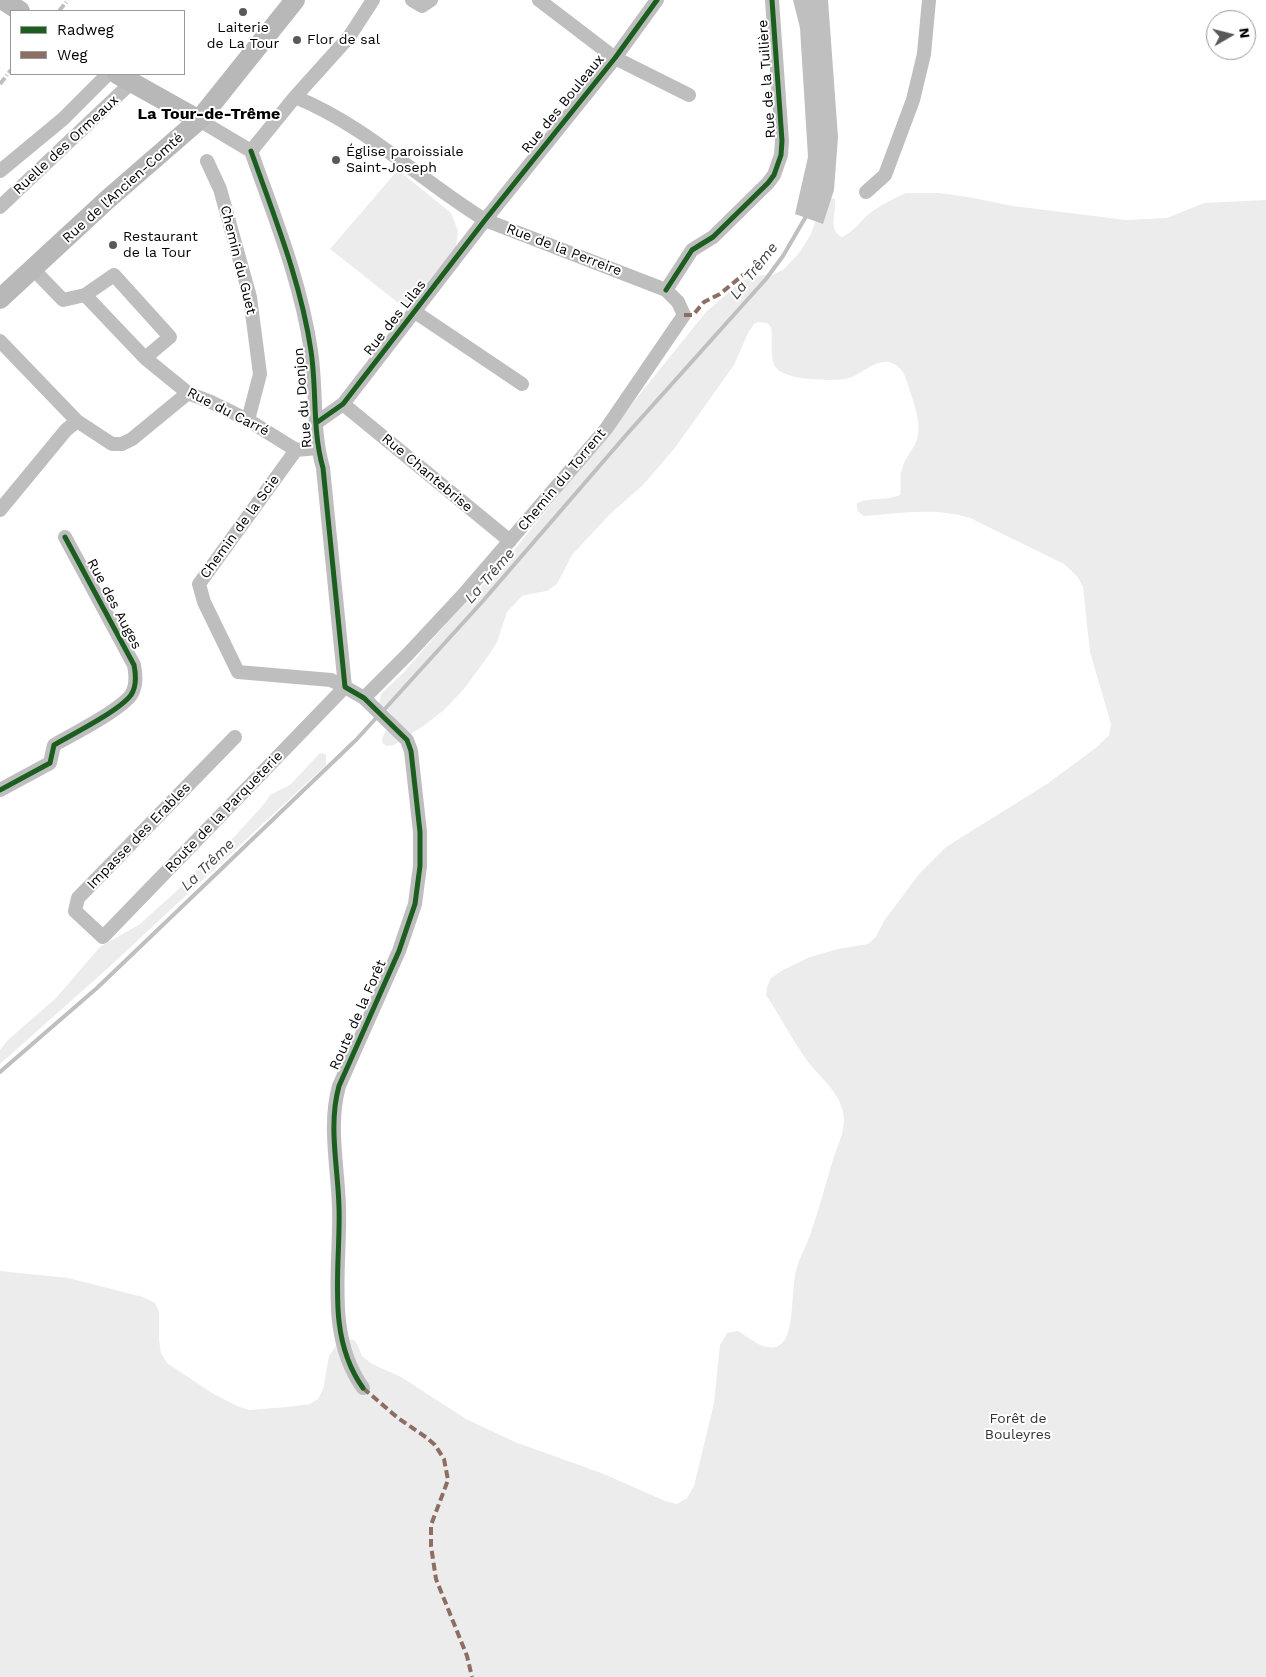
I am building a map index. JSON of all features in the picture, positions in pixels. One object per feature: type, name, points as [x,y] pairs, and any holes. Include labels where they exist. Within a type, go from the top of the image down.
[{"type":"main road","points":[[3,0],[18,10]]},
{"type":"main road","name":"Rue de l'Ancien-Comté","points":[[0,299],[199,120],[290,2]]},
{"type":"main road","points":[[124,78],[199,120]]},
{"type":"street","points":[[199,120],[251,151],[295,97],[349,37],[373,0]]},
{"type":"street","points":[[412,0],[422,6],[431,0]]},
{"type":"street","points":[[539,0],[615,58],[689,95]]},
{"type":"street","name":"Rue des Bouleaux","points":[[485,220],[615,58],[656,0]]},
{"type":"street","name":"Rue de la Tuilière","points":[[666,290],[692,250],[713,237],[774,175],[781,155],[782,141],[772,0]]},
{"type":"street","points":[[866,192],[885,175],[910,108],[924,54],[929,0]]},
{"type":"street","points":[[0,171],[63,119],[107,75]]},
{"type":"street","name":"Ruelle des Ormeaux","points":[[0,207],[124,78]]},
{"type":"street","name":"Rue de la Perreire","points":[[295,97],[318,106],[355,128],[465,208],[485,220],[666,290]]},
{"type":"street","name":"Rue du Donjon","points":[[251,151],[276,222],[305,318],[312,352],[317,448],[323,468],[344,687]]},
{"type":"street","name":"Chemin du Guet","points":[[208,161],[220,189],[250,297],[260,374],[248,420]]},
{"type":"street","name":"Rue des Lilas","points":[[316,423],[344,404],[485,220]]},
{"type":"street","points":[[33,269],[63,300],[85,295],[114,276],[170,337],[145,358]]},
{"type":"street","name":"Chemin du Torrent","points":[[368,702],[606,429],[684,315],[678,302],[666,290]]},
{"type":"street","name":"Rue du Carré","points":[[85,295],[145,358],[188,393],[248,420],[296,450]]},
{"type":"street","points":[[415,312],[522,384]]},
{"type":"street","points":[[0,341],[77,421],[112,444],[122,444],[132,439],[188,393]]},
{"type":"street","name":"Rue Chantebrise","points":[[344,404],[510,541]]},
{"type":"street","points":[[0,510],[66,430],[77,421]]},
{"type":"street","points":[[296,450],[317,448]]},
{"type":"street","name":"Chemin de la Scie","points":[[296,450],[199,584],[204,602],[238,672],[331,680],[344,687]]},
{"type":"street","name":"Rue des Auges","points":[[0,790],[50,763],[54,745],[121,705],[132,694],[136,680],[134,665],[65,537]]},
{"type":"street","points":[[344,687],[368,702]]},
{"type":"street","name":"Route de la Parqueterie","points":[[103,937],[344,687]]},
{"type":"street","name":"Route de la Forêt","points":[[362,1388],[356,1380],[346,1355],[337,1300],[339,1209],[334,1110],[339,1086],[399,951],[415,904],[420,866],[420,832],[411,751],[407,740],[368,702]]},
{"type":"street","name":"Impasse des Erables","points":[[103,937],[75,910],[78,898],[236,737]]},
{"type":"green space","points":[[398,170],[451,213],[458,231],[456,247],[406,309],[330,249]]},
{"type":"green space","name":"Forêt de Bouleyres","points":[[906,193],[939,193],[1013,206],[1126,220],[1167,218],[1204,203],[1266,200],[1266,1677],[0,1677],[0,1271],[68,1278],[143,1297],[155,1303],[159,1312],[161,1353],[167,1363],[212,1393],[237,1406],[249,1410],[310,1404],[318,1399],[323,1390],[329,1356],[337,1344],[347,1339],[354,1340],[362,1356],[372,1364],[401,1377],[466,1419],[515,1442],[604,1474],[665,1501],[677,1504],[687,1498],[694,1486],[714,1403],[720,1345],[727,1333],[738,1331],[764,1347],[770,1348],[781,1344],[785,1339],[791,1321],[794,1278],[817,1215],[841,1138],[844,1118],[841,1104],[837,1097],[806,1059],[766,995],[767,987],[771,978],[810,957],[838,949],[868,944],[876,937],[884,921],[919,874],[946,847],[1047,784],[1097,747],[1109,735],[1111,724],[1090,652],[1083,587],[1077,576],[1064,564],[970,518],[931,512],[904,512],[864,516],[860,513],[857,509],[857,503],[900,495],[902,469],[918,435],[916,409],[905,376],[896,365],[886,362],[874,365],[846,379],[818,380],[786,374],[774,365],[771,327],[767,323],[758,322],[754,324],[748,333],[734,365],[674,449],[643,485],[610,514],[572,555],[557,584],[547,591],[522,596],[507,612],[497,642],[491,652],[464,689],[444,710],[394,745],[386,746],[382,742],[384,735],[394,719],[379,704],[381,694],[404,672],[458,610],[499,569],[706,312],[743,280],[762,275],[772,275],[783,270],[800,252],[811,234],[820,209],[828,197],[835,199],[834,225],[837,234],[842,237],[874,210]]},
{"type":"green space","points":[[323,753],[326,755],[326,765],[107,969],[0,1064],[0,1050],[8,1040],[56,998],[100,947],[140,924],[182,886],[200,866],[235,836],[270,795],[290,785],[319,754]]},
{"type":"shaded area","points":[[793,0],[828,0],[838,137],[834,190],[823,224],[795,214],[808,157],[800,28]]},
{"type":"waterway","name":"La Trême","points":[[383,711],[482,602],[627,434],[766,279],[783,256],[808,213]]},
{"type":"waterway","name":"La Trême","points":[[0,1072],[97,988],[356,740],[378,716]]},
{"type":"railway","points":[[60,10],[68,0]]},
{"type":"railway","points":[[0,84],[10,71]]},
{"type":"marked path","points":[[684,315],[693,315],[704,302],[720,294],[743,275],[755,269]]},
{"type":"marked path","points":[[363,1388],[398,1418],[435,1445],[444,1459],[448,1480],[431,1525],[431,1546],[436,1579],[467,1656],[472,1677]]},
{"type":"cycle path","points":[[316,423],[343,404],[485,220],[615,58],[657,0]]},
{"type":"cycle path","points":[[666,290],[692,250],[713,237],[774,175],[781,155],[782,141],[772,0]]},
{"type":"cycle path","points":[[251,151],[294,275],[311,351],[317,439],[323,468],[345,687],[364,698],[407,740],[411,751],[420,832],[420,866],[415,904],[399,951],[339,1086],[334,1116],[334,1146],[339,1207],[337,1277],[339,1323],[343,1346],[351,1367],[363,1388]]},
{"type":"cycle path","points":[[0,790],[50,763],[54,745],[117,708],[131,695],[134,688],[136,677],[134,665],[65,537]]},
{"type":"place","name":"Laiterie de La Tour","points":[[243,12]]},
{"type":"place","name":"Flor de sal","points":[[297,40]]},
{"type":"place","name":"Église paroissiale Saint-Joseph","points":[[336,160]]},
{"type":"place","name":"Restaurant de la Tour","points":[[113,245]]},
{"type":"district","name":"La Tour-de-Trême","points":[[209,114]]}]
